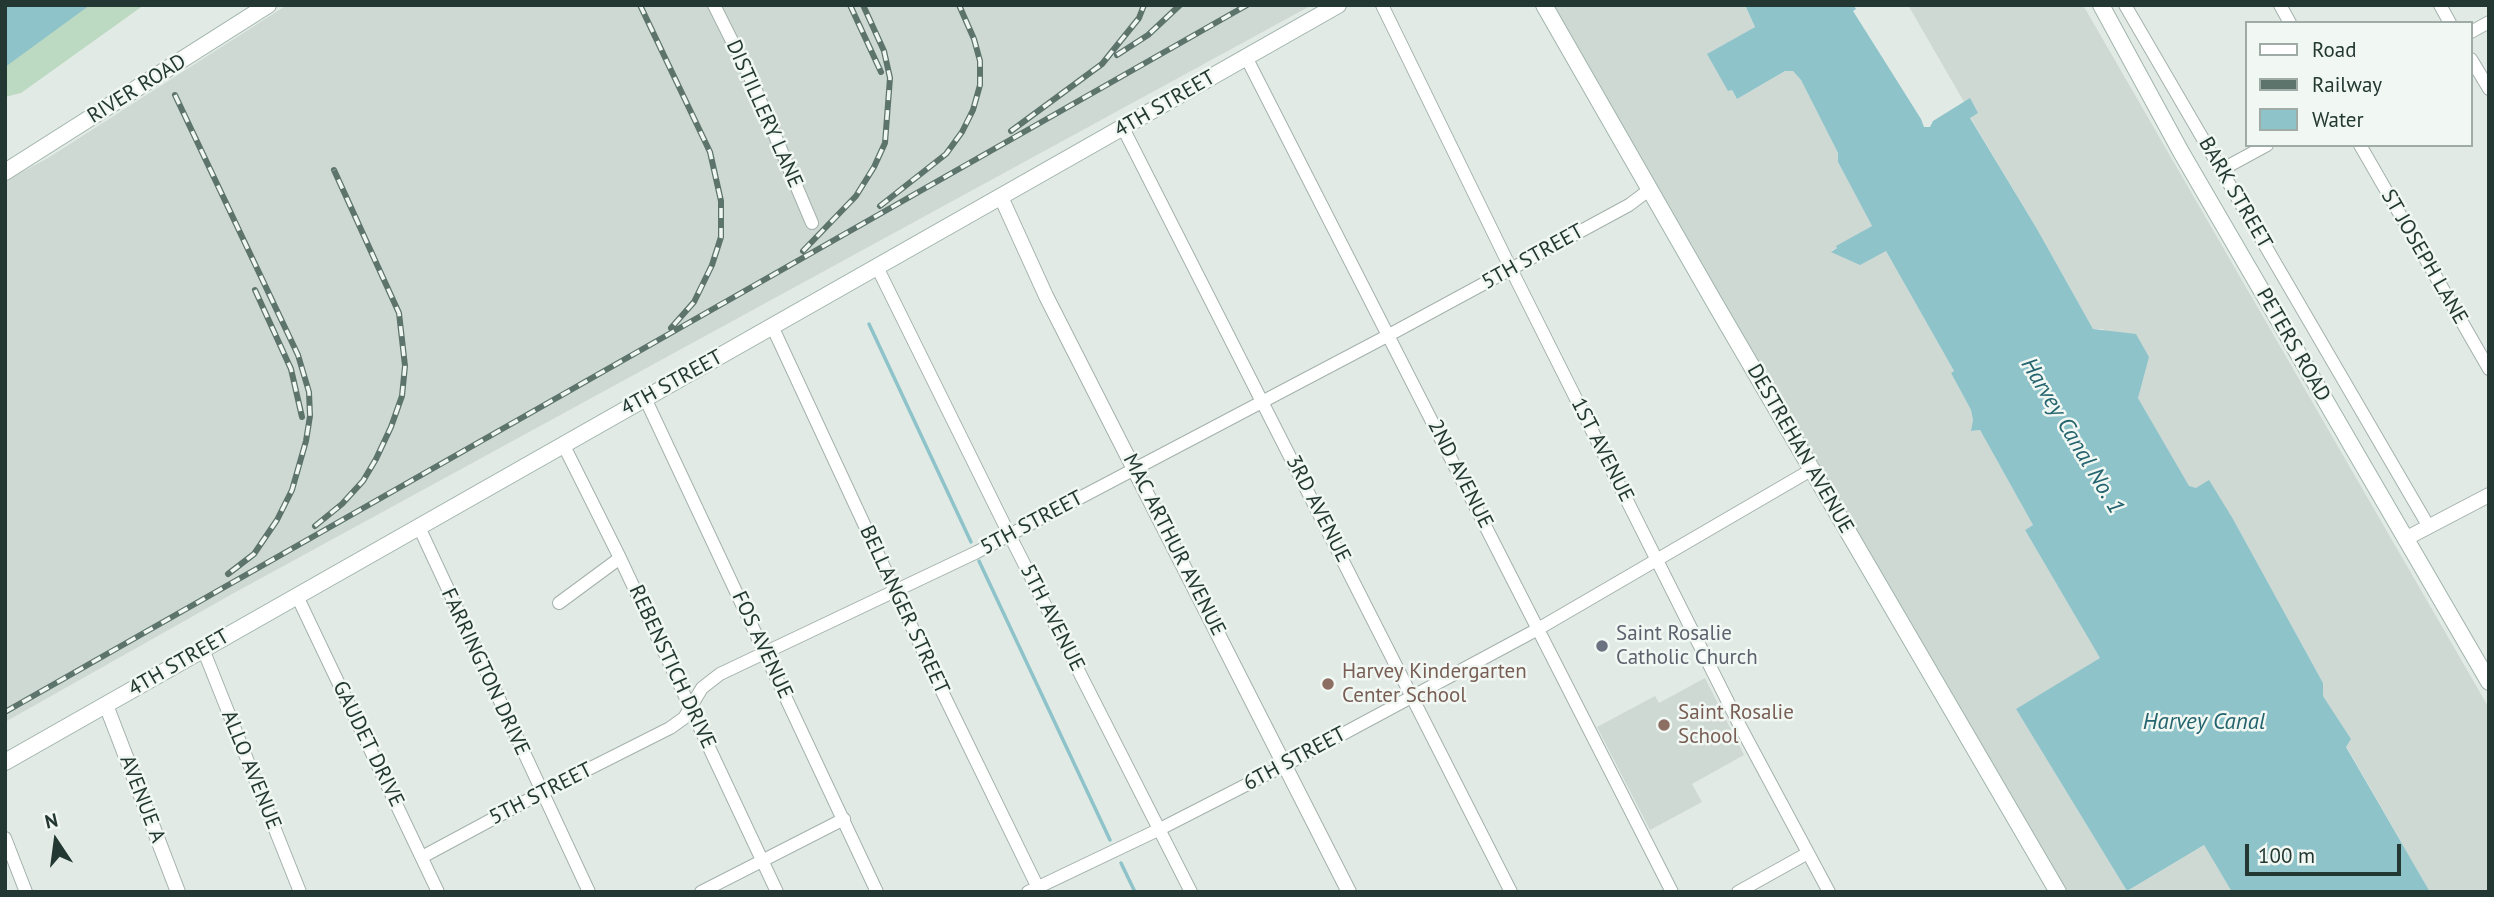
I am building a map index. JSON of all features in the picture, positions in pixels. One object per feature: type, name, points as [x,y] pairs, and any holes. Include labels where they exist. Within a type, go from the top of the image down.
[{"type":"main road","name":"RIVER ROAD","points":[[5,172],[268,5]]},
{"type":"main road","name":"4TH STREET","points":[[5,761],[1338,5]]},
{"type":"main road","name":"DESTREHAN AVENUE","points":[[1544,5],[2057,892]]},
{"type":"main road","name":"PETERS ROAD","points":[[2101,5],[2180,152],[2489,682]]},
{"type":"street","name":"DISTILLERY LANE","points":[[715,5],[751,79],[811,223]]},
{"type":"street","name":"1ST AVENUE","points":[[1382,5],[1740,726],[1829,892]]},
{"type":"street","name":"BARK STREET","points":[[2125,5],[2429,527]]},
{"type":"street","points":[[2280,5],[2289,21]]},
{"type":"street","points":[[2440,5],[2449,21]]},
{"type":"street","points":[[2473,31],[2489,22]]},
{"type":"street","name":"2ND AVENUE","points":[[1246,57],[1672,892]]},
{"type":"street","points":[[2473,62],[2489,89]]},
{"type":"street","name":"3RD AVENUE","points":[[1123,128],[1511,892]]},
{"type":"street","points":[[2221,170],[2263,147]]},
{"type":"street","name":"ST JOSEPH LANE","points":[[2361,147],[2489,369]]},
{"type":"street","name":"5TH STREET","points":[[422,857],[670,728],[684,718],[702,688],[720,674],[1009,534],[1390,335],[1629,205],[1649,190]]},
{"type":"street","name":"MAC ARTHUR AVENUE","points":[[1001,197],[1046,296],[1349,892]]},
{"type":"street","name":"5TH AVENUE","points":[[877,267],[1191,892]]},
{"type":"street","name":"BELLANGER STREET","points":[[772,326],[1035,890]]},
{"type":"street","name":"FOS AVENUE","points":[[645,398],[877,892]]},
{"type":"street","name":"REBENSTICH DRIVE","points":[[563,444],[620,558],[777,892]]},
{"type":"street","name":"6TH STREET","points":[[1035,890],[1285,765],[1538,629],[1811,470]]},
{"type":"street","points":[[2405,539],[2489,495]]},
{"type":"street","name":"FARRINGTON DRIVE","points":[[419,527],[589,892]]},
{"type":"street","points":[[559,603],[620,558]]},
{"type":"street","name":"GAUDET DRIVE","points":[[297,596],[438,892]]},
{"type":"street","name":"ALLO AVENUE","points":[[203,649],[300,892]]},
{"type":"street","name":"AVENUE A","points":[[106,705],[178,892]]},
{"type":"street","points":[[701,892],[844,819]]},
{"type":"street","points":[[5,838],[26,892]]},
{"type":"street","points":[[1738,892],[1808,853]]},
{"type":"shaded area","points":[[287,5],[1312,5],[234,593],[5,722],[5,181],[48,158]]},
{"type":"shaded area","points":[[1551,5],[1745,5],[1755,27],[1708,54],[1729,91],[1731,89],[1737,99],[1785,71],[1793,71],[1801,80],[1838,153],[1838,162],[1872,226],[1831,251],[1886,251],[1954,371],[1951,373],[1971,410],[1972,431],[1980,430],[2033,525],[2025,530],[2101,659],[2016,709],[2127,891],[2204,845],[2232,892],[2066,892],[1646,175]]},
{"type":"shaded area","points":[[1908,5],[2083,5],[2489,708],[2489,892],[2430,892],[2346,746],[2351,739],[2323,696],[2323,683],[2233,519],[2196,488],[2189,487],[2138,398],[2103,329],[2093,329],[1970,117],[1970,99],[1964,102]]},
{"type":"shaded area","points":[[1705,678],[1744,755],[1692,784],[1702,802],[1650,830],[1597,727],[1655,696],[1659,703]]},
{"type":"green space","points":[[60,5],[144,5],[21,93],[5,97],[5,48]]},
{"type":"water","points":[[5,5],[90,5],[5,67]]},
{"type":"water","name":"Harvey Canal","points":[[1745,5],[1853,5],[1856,9],[1853,11],[1924,127],[1930,127],[1933,121],[1970,98],[1978,113],[1970,118],[2093,329],[2136,334],[2149,357],[2138,398],[2189,486],[2196,488],[2209,480],[2233,519],[2323,683],[2323,696],[2351,739],[2346,747],[2430,892],[2232,892],[2204,845],[2127,891],[2016,709],[2100,658],[2025,530],[2033,525],[1980,430],[1971,431],[1971,410],[1951,373],[1954,371],[1886,251],[1860,265],[1831,252],[1836,246],[1872,226],[1838,162],[1838,153],[1801,80],[1793,71],[1785,71],[1737,99],[1732,90],[1728,91],[1707,54],[1755,27]]},
{"type":"waterway","points":[[869,324],[971,542]]},
{"type":"waterway","points":[[979,561],[1110,840]]},
{"type":"waterway","points":[[1121,863],[1135,892]]},
{"type":"railway","points":[[640,5],[710,152],[721,201],[721,237],[712,265],[694,302],[671,328]]},
{"type":"railway","points":[[850,5],[881,72]]},
{"type":"railway","points":[[803,251],[856,196],[885,143],[890,78],[884,51],[863,5]]},
{"type":"railway","points":[[880,206],[946,154],[962,132],[973,110],[980,85],[980,61],[974,39],[959,5]]},
{"type":"railway","points":[[1011,131],[1102,64],[1139,18],[1144,5]]},
{"type":"railway","points":[[1117,55],[1148,35],[1180,5]]},
{"type":"railway","points":[[5,712],[1247,5]]},
{"type":"railway","points":[[175,95],[298,355],[309,392],[310,416],[306,441],[292,490],[277,520],[254,554],[228,574]]},
{"type":"railway","points":[[315,526],[342,504],[363,481],[376,459],[402,396],[405,366],[399,313],[334,170]]},
{"type":"railway","points":[[255,290],[291,369],[302,417]]},
{"type":"place","name":"Saint Rosalie Catholic Church","points":[[1602,646]]},
{"type":"place","name":"Harvey Kindergarten Center School","points":[[1328,684]]},
{"type":"place","name":"Saint Rosalie School","points":[[1664,725]]},
{"type":"water label","name":"Harvey Canal No. 1","points":[[2072,436]]}]
